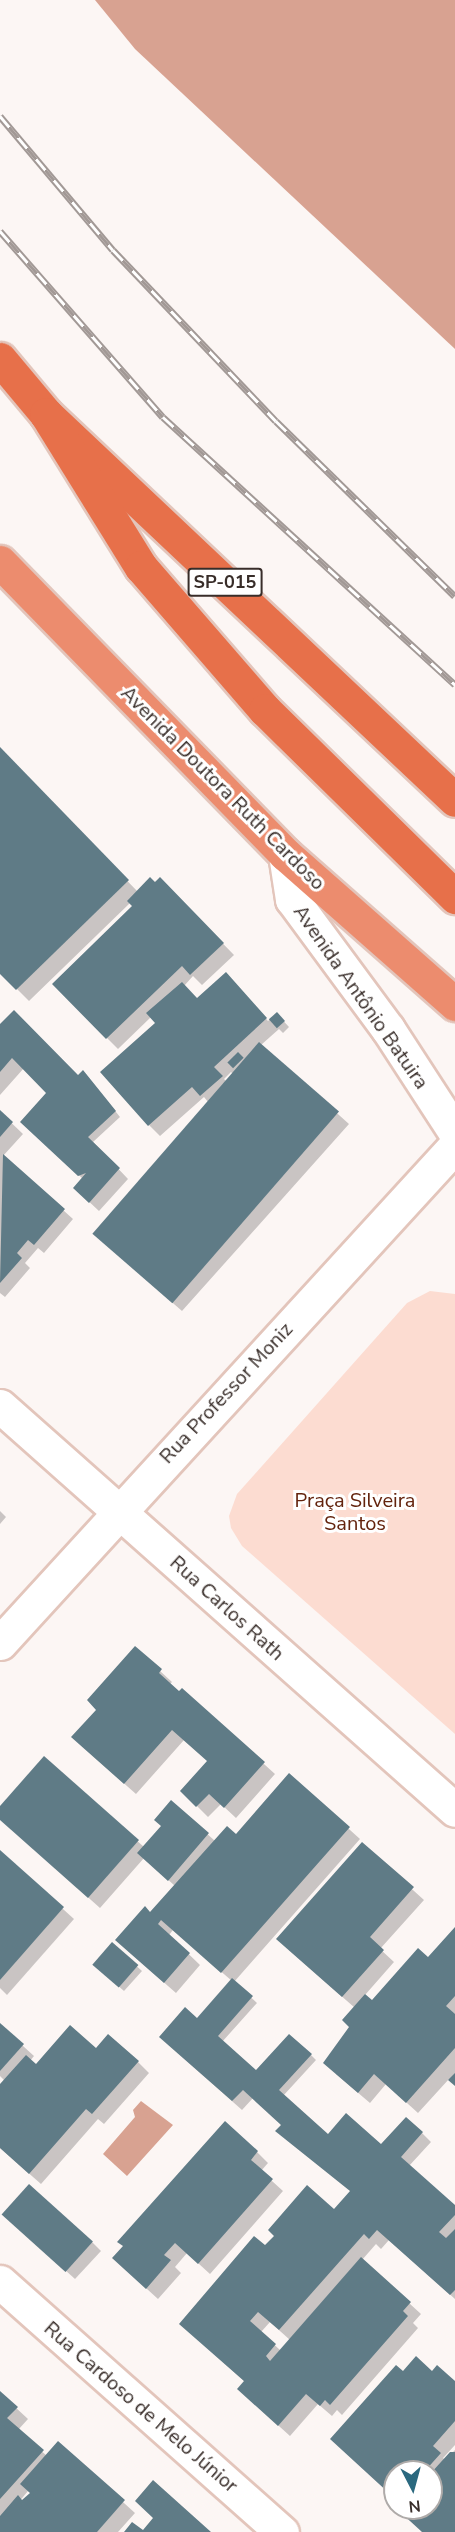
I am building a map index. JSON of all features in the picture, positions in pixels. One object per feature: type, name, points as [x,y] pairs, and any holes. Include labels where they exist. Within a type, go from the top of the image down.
[{"type":"highway","name":"SP-015","points":[[0,359],[46,414],[455,800]]},
{"type":"highway","points":[[46,414],[141,567],[265,710],[455,897]]},
{"type":"highway","name":"Avenida Doutora Ruth Cardoso","points":[[0,562],[285,854],[455,1004]]},
{"type":"street","name":"Avenida Antônio Batuira","points":[[285,854],[292,899],[388,1029],[455,1132]]},
{"type":"street","name":"Rua Professor Moniz","points":[[0,1643],[117,1511],[455,1146]]},
{"type":"street","name":"Rua Carlos Rath","points":[[0,1406],[455,1810]]},
{"type":"street","name":"Rua Cardoso de Melo Júnior","points":[[0,2282],[282,2532]]},
{"type":"green space","name":"Praça Silveira Santos","points":[[430,1291],[455,1294],[455,1734],[242,1546],[231,1528],[229,1516],[237,1494],[407,1303]]},
{"type":"shaded area","points":[[95,0],[455,0],[455,349],[135,49]]},
{"type":"shaded area","points":[[141,2101],[173,2125],[127,2176],[103,2154],[135,2117],[133,2110]]},
{"type":"building","points":[[0,747],[129,880],[16,990],[0,974]]},
{"type":"building","points":[[150,877],[155,882],[160,877],[224,943],[190,975],[182,966],[106,1039],[52,984],[132,906],[127,901]]},
{"type":"building","points":[[226,972],[267,1018],[214,1067],[223,1076],[200,1096],[192,1087],[148,1126],[100,1072],[155,1023],[146,1013],[182,982],[197,998]]},
{"type":"building","points":[[14,1010],[78,1075],[83,1070],[116,1111],[88,1137],[120,1168],[89,1203],[73,1188],[86,1173],[78,1176],[20,1122],[46,1093],[12,1058],[0,1072],[0,1024]]},
{"type":"building","points":[[277,1012],[285,1021],[277,1028],[269,1019]]},
{"type":"building","points":[[259,1042],[339,1112],[172,1303],[92,1234]]},
{"type":"building","points":[[238,1052],[244,1058],[233,1068],[227,1063]]},
{"type":"building","points":[[0,1110],[13,1122],[0,1137]]},
{"type":"building","points":[[3,1154],[65,1209],[34,1245],[28,1240],[17,1253],[22,1258],[0,1283]]},
{"type":"building","points":[[135,1646],[162,1669],[159,1673],[179,1691],[182,1688],[265,1762],[224,1808],[209,1794],[196,1807],[180,1791],[207,1761],[172,1730],[124,1784],[71,1737],[96,1710],[87,1700]]},
{"type":"building","points":[[44,1756],[139,1840],[88,1898],[0,1820],[0,1806]]},
{"type":"building","points":[[289,1773],[350,1827],[221,1973],[161,1920],[158,1924],[190,1953],[164,1983],[115,1940],[145,1906],[150,1912],[227,1826],[236,1834]]},
{"type":"building","points":[[171,1800],[209,1833],[168,1881],[137,1853],[161,1826],[154,1820]]},
{"type":"building","points":[[362,1842],[414,1887],[370,1937],[384,1950],[342,1997],[276,1939]]},
{"type":"building","points":[[0,1850],[64,1907],[0,1980]]},
{"type":"building","points":[[455,1927],[455,1996],[446,2006],[455,2014],[455,2048],[406,2103],[374,2074],[358,2093],[323,2063],[349,2027],[342,2020],[365,1994],[372,2000],[418,1948],[428,1957]]},
{"type":"building","points":[[112,1942],[138,1965],[119,1988],[92,1965]]},
{"type":"building","points":[[232,1978],[253,1996],[218,2036],[256,2070],[289,2034],[312,2054],[279,2090],[328,2134],[346,2113],[381,2144],[406,2117],[423,2132],[401,2157],[455,2205],[455,2215],[439,2232],[446,2238],[455,2229],[455,2290],[450,2295],[377,2230],[369,2239],[364,2234],[279,2330],[258,2312],[250,2321],[276,2344],[266,2356],[270,2361],[361,2257],[411,2302],[403,2311],[408,2316],[330,2405],[325,2400],[320,2406],[306,2394],[278,2426],[237,2389],[244,2381],[179,2324],[254,2236],[265,2245],[274,2236],[268,2230],[307,2185],[334,2209],[350,2191],[275,2131],[281,2125],[243,2090],[232,2101],[159,2037],[185,2007],[197,2018]]},
{"type":"building","points":[[0,2023],[24,2044],[0,2071]]},
{"type":"building","points":[[70,2025],[96,2048],[108,2034],[139,2061],[92,2114],[86,2109],[29,2174],[0,2148],[0,2084],[26,2055],[36,2064]]},
{"type":"building","points":[[455,2073],[455,2086],[448,2080]]},
{"type":"building","points":[[225,2121],[258,2151],[251,2160],[273,2179],[198,2264],[175,2243],[164,2255],[171,2260],[146,2289],[112,2258],[123,2246],[117,2242]]},
{"type":"building","points":[[29,2184],[93,2242],[65,2272],[2,2214]]},
{"type":"building","points":[[416,2356],[432,2371],[437,2365],[455,2381],[455,2421],[433,2446],[441,2453],[435,2460],[383,2460],[383,2488],[330,2439],[396,2365],[403,2371]]},
{"type":"building","points":[[0,2391],[18,2407],[7,2418],[44,2450],[0,2499]]},
{"type":"building","points":[[58,2441],[125,2500],[97,2532],[0,2532],[0,2516],[18,2495],[22,2500],[30,2493],[20,2484]]},
{"type":"building","points":[[450,2452],[455,2452],[455,2532],[422,2532],[409,2520],[443,2520],[443,2460]]},
{"type":"building","points":[[153,2480],[211,2532],[124,2532],[132,2522],[143,2530],[153,2518],[135,2501]]},
{"type":"railway","points":[[0,116],[113,250],[276,421],[455,596]]},
{"type":"railway","points":[[0,231],[163,417],[455,685]]}]
